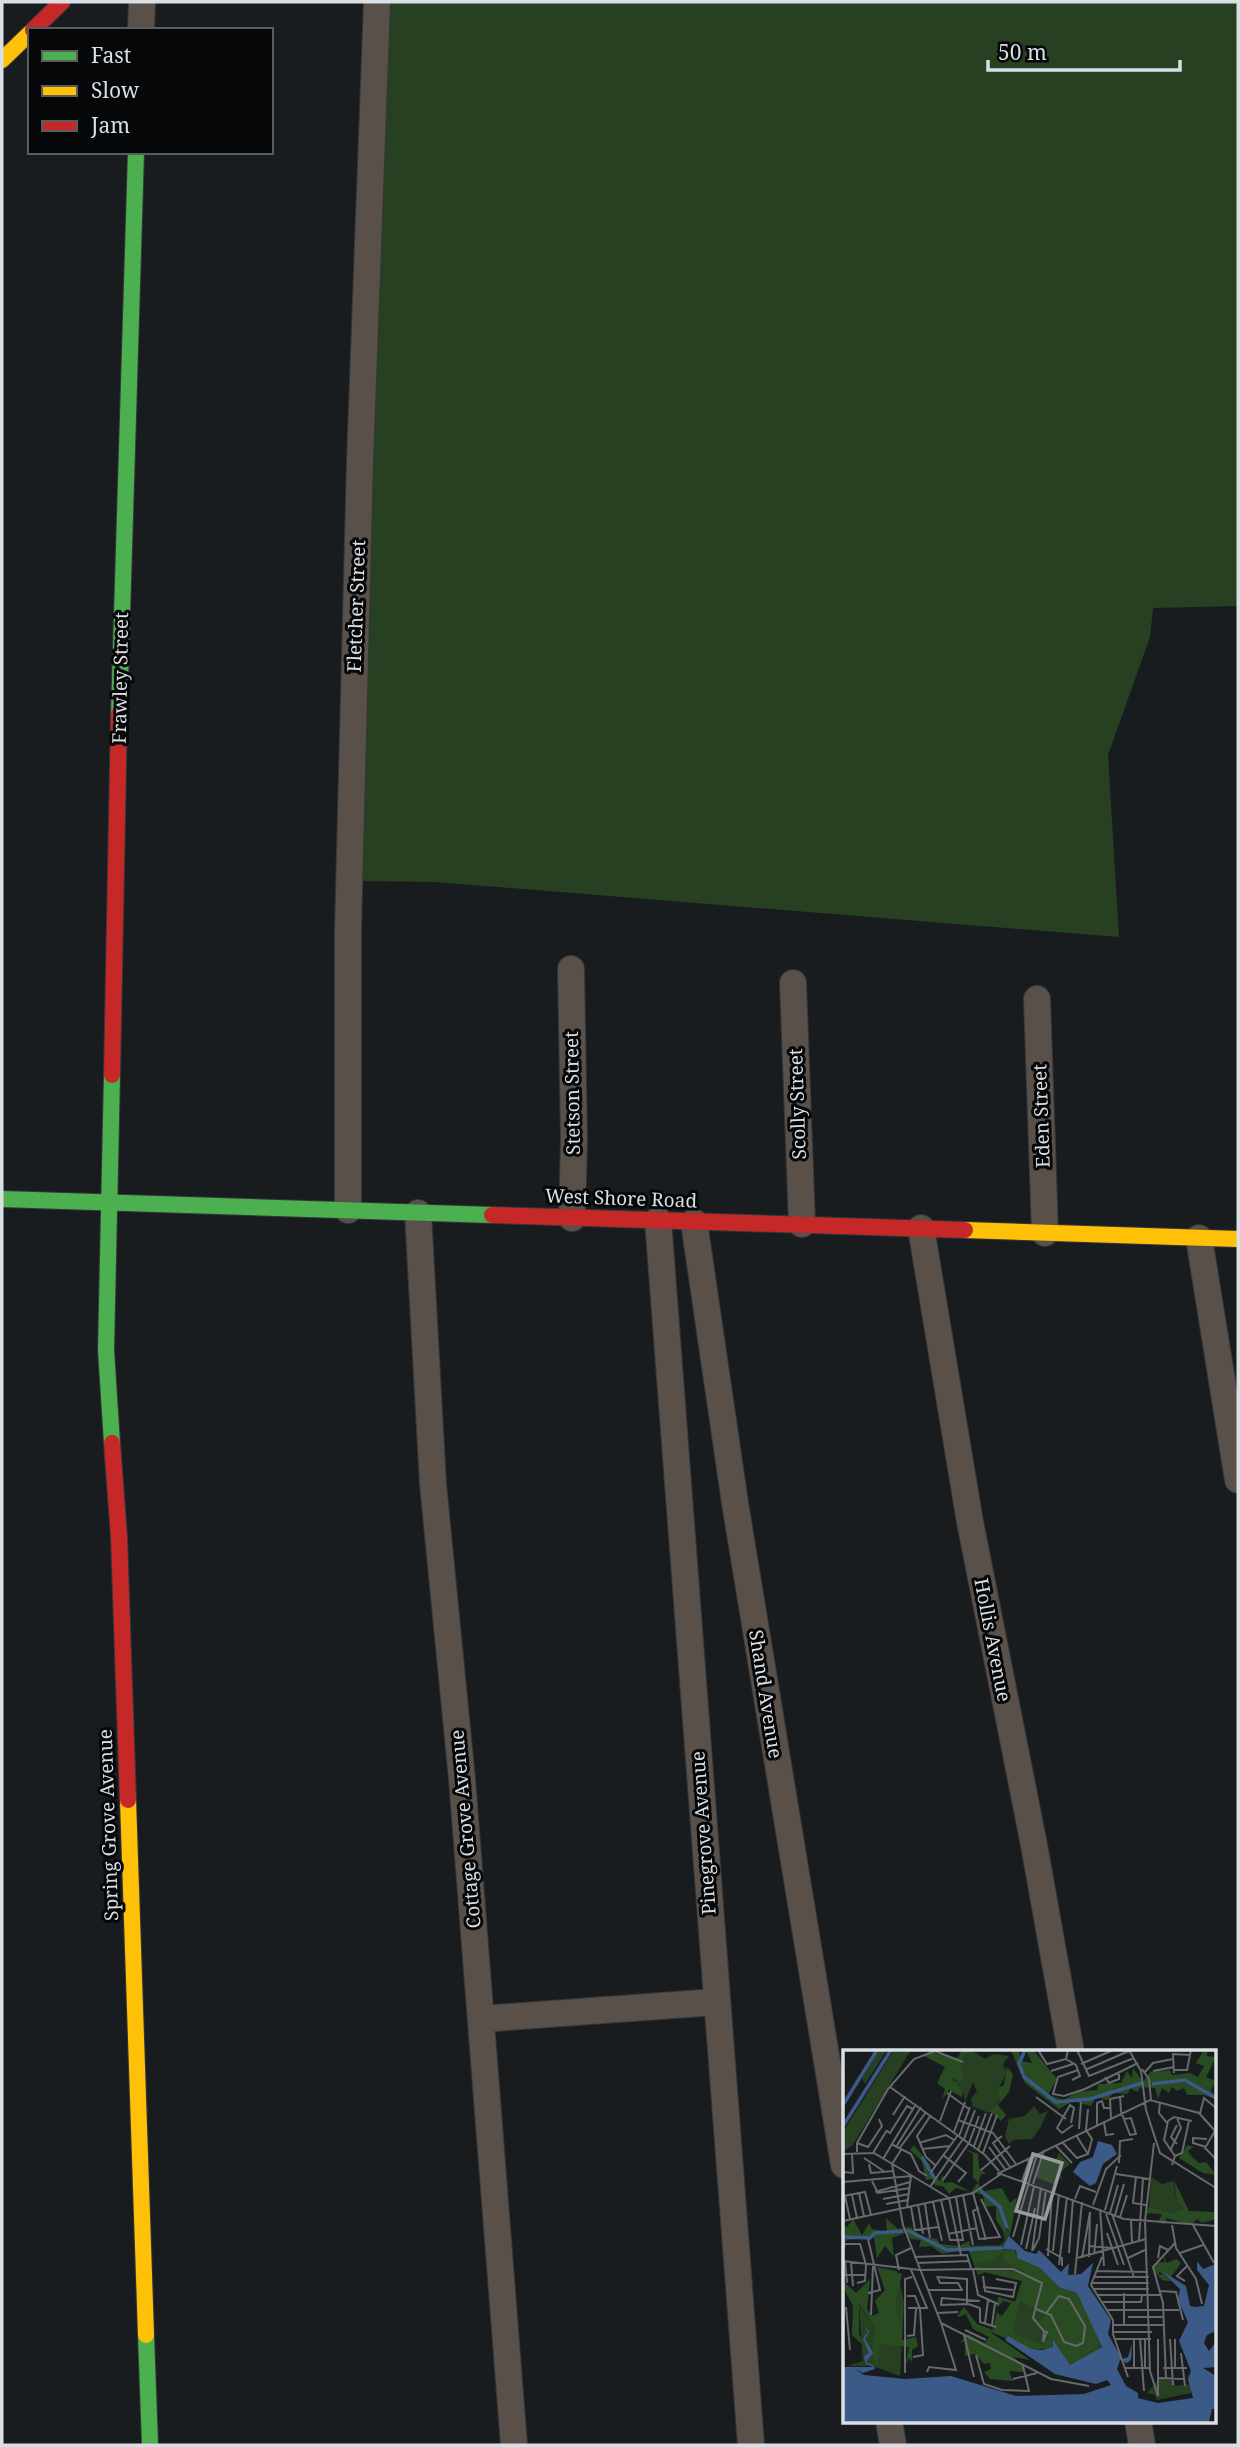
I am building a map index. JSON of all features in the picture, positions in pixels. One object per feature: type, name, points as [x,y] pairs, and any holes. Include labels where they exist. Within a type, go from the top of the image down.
[{"type":"street","points":[[34,28],[62,2]]},
{"type":"street","points":[[141,28],[142,2]]},
{"type":"street","name":"Fletcher Street","points":[[348,1210],[348,930],[360,461],[377,2]]},
{"type":"street","points":[[2,60],[28,34]]},
{"type":"street","name":"Frawley Street","points":[[108,1203],[123,539],[136,154]]},
{"type":"street","name":"Stetson Street","points":[[571,969],[574,1140],[572,1218]]},
{"type":"street","name":"Scolly Street","points":[[793,983],[802,1224]]},
{"type":"street","name":"Eden Street","points":[[1038,999],[1045,1233]]},
{"type":"street","name":"West Shore Road","points":[[2,1199],[1238,1239]]},
{"type":"street","name":"Spring Grove Avenue","points":[[108,1203],[106,1350],[119,1537],[150,2445]]},
{"type":"street","name":"Cottage Grove Avenue","points":[[418,1213],[433,1484],[461,1779],[514,2445]]},
{"type":"street","name":"Pinegrove Avenue","points":[[658,1220],[751,2445]]},
{"type":"street","name":"Shand Avenue","points":[[694,1222],[735,1503],[843,2153]]},
{"type":"street","name":"Hollis Avenue","points":[[921,1228],[970,1522],[1034,1845],[1071,2050]]},
{"type":"street","points":[[1199,1238],[1238,1480]]},
{"type":"street","points":[[481,2018],[716,2002]]},
{"type":"street","points":[[888,2422],[893,2445]]},
{"type":"street","points":[[1138,2422],[1142,2445]]},
{"type":"green space","points":[[379,2],[1238,2],[1238,606],[1153,608],[1150,637],[1108,755],[1119,937],[435,882],[354,881]]},
{"type":"traffic: fast","points":[[119,714],[136,154]]},
{"type":"traffic: fast","points":[[112,1075],[106,1350],[112,1443]]},
{"type":"traffic: fast","points":[[2,1199],[492,1215]]},
{"type":"traffic: fast","points":[[146,2335],[150,2445]]},
{"type":"traffic: slow","points":[[2,60],[28,35]]},
{"type":"traffic: slow","points":[[965,1230],[1238,1239]]},
{"type":"traffic: slow","points":[[128,1800],[146,2335]]},
{"type":"traffic: jam","points":[[35,28],[62,2]]},
{"type":"traffic: jam","points":[[112,1075],[119,714]]},
{"type":"traffic: jam","points":[[492,1215],[965,1230]]},
{"type":"traffic: jam","points":[[112,1443],[119,1537],[128,1800]]}]
